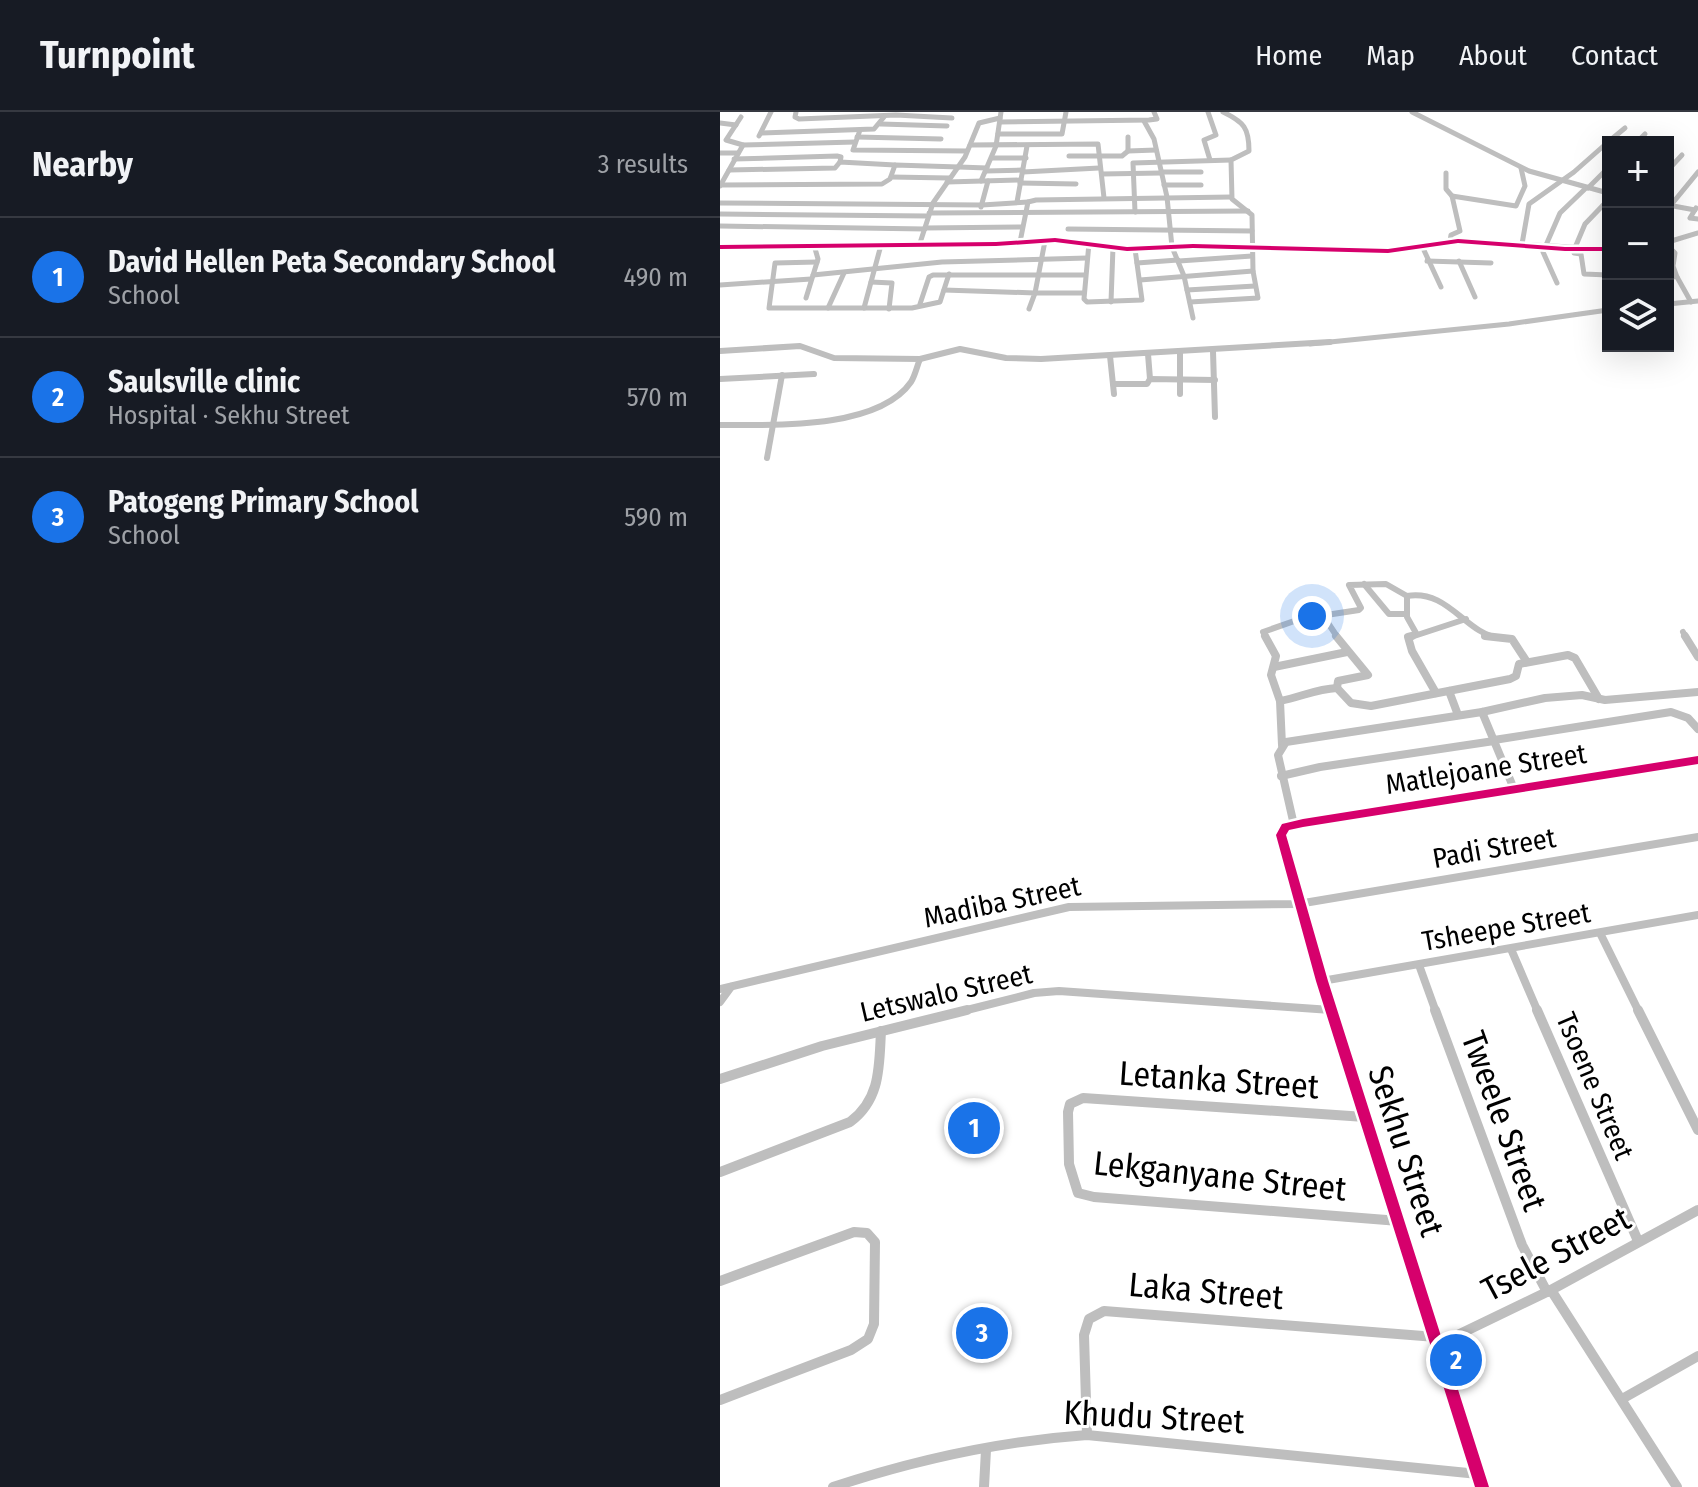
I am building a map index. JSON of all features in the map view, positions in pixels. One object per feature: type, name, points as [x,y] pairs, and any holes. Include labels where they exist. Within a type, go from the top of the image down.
[{"type":"street","points":[[756,145],[771,112]]},
{"type":"street","points":[[796,112],[797,119],[953,115],[935,151]]},
{"type":"street","points":[[814,143],[824,112]]},
{"type":"street","points":[[998,134],[1062,134],[1066,112]]},
{"type":"street","points":[[920,243],[933,203],[959,167],[979,123],[1000,117],[1065,122],[1144,121],[1157,119],[1154,112]]},
{"type":"street","points":[[1208,112],[1216,135],[1204,140],[1210,160]]},
{"type":"street","points":[[1135,212],[1132,164],[1231,160],[1249,151],[1250,133],[1244,122],[1223,112]]},
{"type":"street","points":[[1412,112],[1496,152],[1521,168],[1602,192]]},
{"type":"street","points":[[741,117],[723,137],[728,143],[756,145],[941,139]]},
{"type":"street","points":[[761,133],[874,129],[884,117]]},
{"type":"street","points":[[980,213],[986,170],[996,146],[1000,117]]},
{"type":"street","points":[[1144,121],[1146,129],[1152,133],[1167,197],[1172,247],[1184,276],[1193,318]]},
{"type":"street","points":[[720,123],[736,125]]},
{"type":"street","points":[[881,124],[947,126]]},
{"type":"street","points":[[1615,136],[1625,128]]},
{"type":"street","points":[[860,130],[853,150],[935,151],[1098,144],[1104,198]]},
{"type":"street","points":[[1069,156],[1124,156],[1128,151],[1128,137]]},
{"type":"street","points":[[1063,240],[1078,198],[1071,171],[1069,144]]},
{"type":"street","points":[[743,145],[721,185],[882,184],[891,177],[895,165]]},
{"type":"street","points":[[1017,202],[1027,146]]},
{"type":"street","points":[[1522,244],[1527,207],[1602,147]]},
{"type":"street","points":[[1128,151],[1156,150]]},
{"type":"street","points":[[720,153],[736,156],[841,157],[836,168],[720,166]]},
{"type":"street","points":[[1674,164],[1682,155]]},
{"type":"street","points":[[992,158],[1026,158]]},
{"type":"street","points":[[1199,160],[1201,197]]},
{"type":"street","points":[[1190,302],[1258,298],[1253,271],[1253,218],[1231,197],[1231,160]]},
{"type":"street","points":[[840,162],[986,170],[1201,172]]},
{"type":"street","points":[[1452,196],[1516,206],[1525,186],[1521,168]]},
{"type":"street","points":[[1674,200],[1698,172]]},
{"type":"street","points":[[1446,173],[1446,189],[1452,196],[1460,231],[1451,235],[1450,241]]},
{"type":"street","points":[[1557,283],[1543,252],[1560,213],[1602,174]]},
{"type":"street","points":[[891,177],[1076,184]]},
{"type":"street","points":[[1164,185],[1201,185]]},
{"type":"street","points":[[720,203],[982,205],[1078,198],[1231,197]]},
{"type":"street","points":[[1020,242],[1028,202]]},
{"type":"street","points":[[1674,205],[1696,208],[1690,218],[1698,219]]},
{"type":"street","points":[[1574,250],[1585,224],[1602,206]]},
{"type":"street","points":[[720,214],[1248,211]]},
{"type":"street","points":[[720,226],[1022,227]]},
{"type":"street","points":[[788,244],[799,226]]},
{"type":"street","points":[[826,245],[835,227]]},
{"type":"street","points":[[1068,229],[1252,231]]},
{"type":"street","points":[[1089,243],[1085,301],[1142,300],[1128,230]]},
{"type":"street","points":[[1674,242],[1698,233]]},
{"type":"street","points":[[720,247],[1063,240],[1131,249],[1172,247],[1252,252],[1388,251],[1450,241],[1602,249]]},
{"type":"street","points":[[1029,309],[1044,259],[1045,241]]},
{"type":"street","points":[[976,273],[980,244]]},
{"type":"street","points":[[806,298],[817,262],[814,245]]},
{"type":"street","points":[[864,308],[881,245]]},
{"type":"street","points":[[1422,246],[1441,287]]},
{"type":"street","points":[[1111,302],[1113,247]]},
{"type":"street","points":[[1565,249],[1581,254],[1584,274],[1602,275]]},
{"type":"street","points":[[1137,263],[1252,252]]},
{"type":"street","points":[[720,285],[770,283],[977,260],[1087,258]]},
{"type":"street","points":[[1427,261],[1491,263]]},
{"type":"street","points":[[1459,261],[1475,297]]},
{"type":"street","points":[[817,262],[775,263],[770,283],[770,308],[916,308],[929,277],[976,273],[1085,275]]},
{"type":"street","points":[[1674,269],[1694,301],[1674,303]]},
{"type":"street","points":[[1140,280],[1253,271]]},
{"type":"street","points":[[828,308],[844,273]]},
{"type":"street","points":[[920,304],[939,303],[949,274]]},
{"type":"street","points":[[871,282],[892,283],[889,309]]},
{"type":"street","points":[[1187,290],[1255,286]]},
{"type":"street","points":[[944,290],[1084,293]]},
{"type":"street","points":[[720,351],[800,346],[834,358],[919,362],[960,349],[1006,358],[1180,353],[1509,324],[1602,311]]},
{"type":"street","points":[[1213,351],[1215,417]]},
{"type":"street","points":[[1180,353],[1180,394]]},
{"type":"street","points":[[1113,384],[1147,384],[1150,379],[1148,354]]},
{"type":"street","points":[[1110,356],[1114,394]]},
{"type":"street","points":[[720,425],[832,419],[873,410],[903,393],[916,377],[919,362]]},
{"type":"street","points":[[720,379],[814,374]]},
{"type":"street","points":[[767,458],[782,375]]},
{"type":"street","points":[[1150,379],[1215,380]]},
{"type":"street","points":[[1364,584],[1390,614],[1406,614]]},
{"type":"street","points":[[1361,608],[1347,586],[1386,584],[1407,596],[1424,593],[1466,619],[1487,637],[1514,640],[1527,662]]},
{"type":"street","points":[[1407,596],[1406,614],[1416,633]]},
{"type":"street","points":[[1294,825],[1278,755],[1282,745],[1280,701],[1271,675],[1275,653],[1263,632],[1300,619],[1381,606]]},
{"type":"street","points":[[1324,617],[1347,652],[1358,660],[1368,675],[1338,681],[1337,688],[1347,701],[1366,706],[1449,691],[1514,678],[1517,665],[1527,662],[1573,656],[1599,699]]},
{"type":"street","points":[[1436,693],[1407,639],[1416,633],[1466,619]]},
{"type":"street","points":[[1683,632],[1698,657]]},
{"type":"street","points":[[1274,667],[1347,652]]},
{"type":"street","points":[[1280,701],[1305,696],[1315,689],[1337,688]]},
{"type":"street","points":[[1449,691],[1458,715]]},
{"type":"street","points":[[1282,745],[1293,740],[1482,712],[1545,698],[1582,695],[1599,699],[1698,692]]},
{"type":"street","points":[[1482,712],[1514,789]]},
{"type":"street","points":[[1281,776],[1320,767],[1671,712],[1688,718],[1698,729]]},
{"type":"street","name":"Matlejoane Street","points":[[1283,831],[1294,825],[1698,760]]},
{"type":"street","name":"Sekhu Street","points":[[1283,831],[1282,840],[1298,904],[1482,1487]]},
{"type":"street","name":"Padi Street","points":[[1298,904],[1698,837]]},
{"type":"street","name":"Madiba Street","points":[[720,989],[1069,907],[1298,904]]},
{"type":"street","name":"Tsheepe Street","points":[[1322,981],[1698,915]]},
{"type":"street","points":[[1600,933],[1698,1130]]},
{"type":"street","name":"Tsoene Street","points":[[1511,949],[1638,1241]]},
{"type":"street","name":"Tweele Street","points":[[1419,965],[1522,1245],[1677,1487]]},
{"type":"street","points":[[720,1002],[731,987]]},
{"type":"street","name":"Letswalo Street","points":[[720,1079],[822,1046],[1047,991],[1331,1010]]},
{"type":"street","points":[[720,1172],[850,1122],[866,1112],[877,1087],[881,1031]]},
{"type":"street","name":"Letanka Street","points":[[1070,1104],[1093,1097],[1365,1117]]},
{"type":"street","name":"Lekganyane Street","points":[[1070,1104],[1065,1118],[1071,1181],[1078,1193],[1086,1196],[1399,1221]]},
{"type":"street","name":"Tsele Street","points":[[1438,1340],[1549,1291],[1698,1210]]},
{"type":"street","points":[[720,1281],[860,1231],[871,1236],[875,1242],[874,1324],[868,1339],[861,1345],[720,1400]]},
{"type":"street","name":"Laka Street","points":[[1087,1435],[1084,1335],[1089,1319],[1104,1311],[1438,1340]]},
{"type":"street","points":[[1622,1399],[1698,1356]]},
{"type":"street","name":"Khudu Street","points":[[833,1487],[894,1467],[1044,1438],[1087,1435],[1478,1474]]},
{"type":"street","points":[[984,1487],[986,1450]]},
{"type":"cycle path","points":[[720,247],[996,244],[1055,240],[1127,249],[1193,246],[1388,251],[1458,241],[1602,249]]},
{"type":"cycle path","points":[[1482,1487],[1322,981],[1281,835],[1286,827],[1303,823],[1698,760]]},
{"type":"place","name":"David Hellen Peta Secondary School","points":[[974,1128]]},
{"type":"place","name":"Patogeng Primary School","points":[[982,1333]]},
{"type":"place","name":"Saulsville clinic","points":[[1456,1360]]}]
